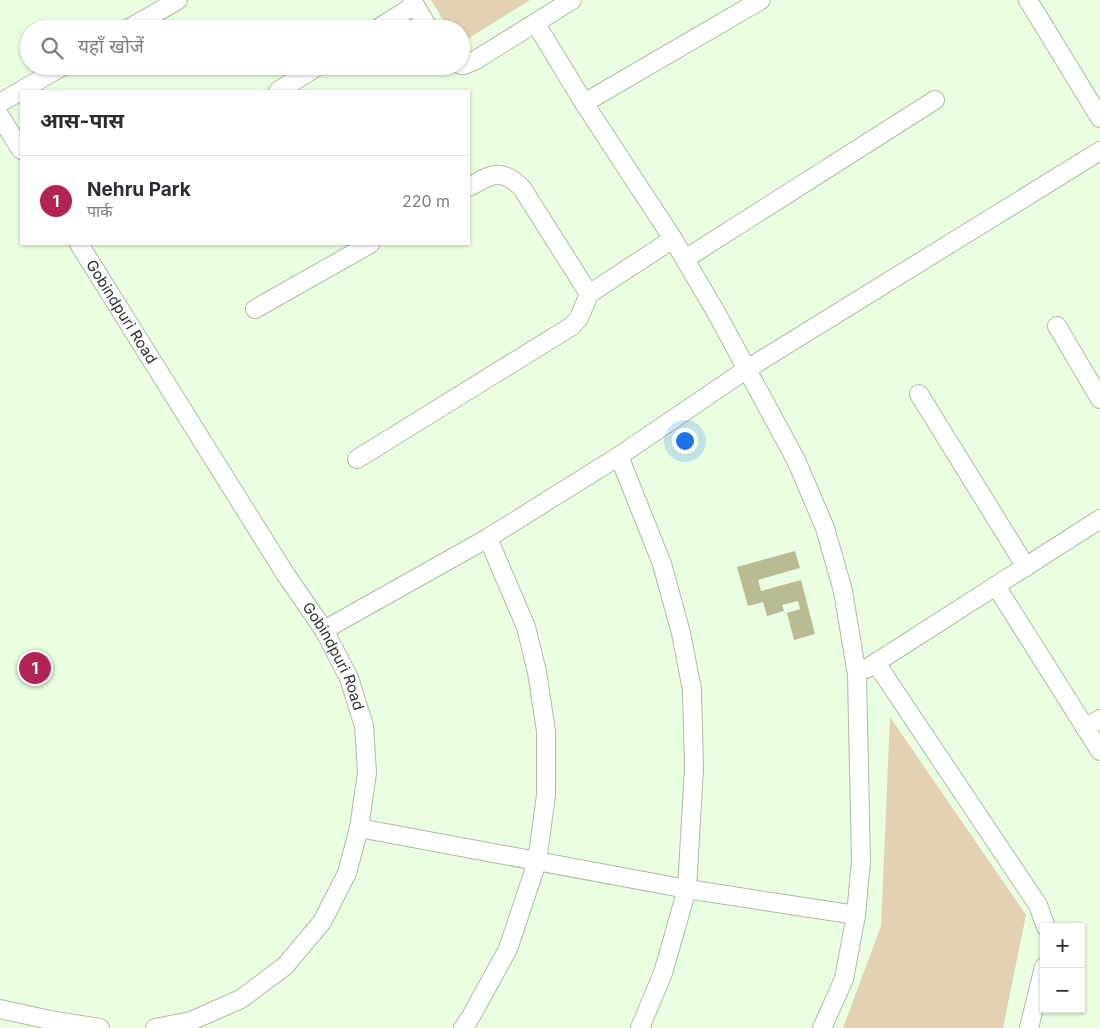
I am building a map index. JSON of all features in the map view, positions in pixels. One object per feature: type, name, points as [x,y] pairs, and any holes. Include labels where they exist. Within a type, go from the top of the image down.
[{"type":"street","points":[[144,20],[178,0]]},
{"type":"street","points":[[470,63],[536,24],[572,0]]},
{"type":"street","points":[[584,103],[761,0]]},
{"type":"street","points":[[1028,0],[1100,118]]},
{"type":"street","points":[[389,20],[414,2],[424,20]]},
{"type":"street","points":[[536,24],[584,103],[674,239],[747,369],[796,460],[824,528],[843,591],[857,675],[861,860],[856,915],[844,979],[822,1028]]},
{"type":"street","points":[[22,90],[48,75]]},
{"type":"street","points":[[280,90],[304,75]]},
{"type":"street","points":[[0,103],[20,91]]},
{"type":"street","points":[[685,259],[935,100]]},
{"type":"street","points":[[0,116],[20,148]]},
{"type":"street","points":[[324,630],[488,538],[619,456],[747,369],[1100,151]]},
{"type":"street","points":[[470,186],[489,175],[501,173],[512,178],[522,188],[588,294]]},
{"type":"street","points":[[357,459],[572,326],[578,318],[588,294],[674,239]]},
{"type":"street","name":"Gobindpuri Road","points":[[81,245],[286,575],[324,630],[349,678],[364,726],[367,773],[359,828],[346,873],[322,922],[286,966],[241,1000],[191,1022],[155,1028]]},
{"type":"street","points":[[255,309],[368,245]]},
{"type":"street","points":[[1057,326],[1100,400]]},
{"type":"street","points":[[918,394],[1026,567]]},
{"type":"street","points":[[619,456],[662,564],[681,633],[692,690],[694,768],[687,889],[663,973],[640,1028]]},
{"type":"street","points":[[857,675],[1100,519]]},
{"type":"street","points":[[463,1028],[508,949],[537,862],[546,795],[546,731],[537,672],[526,627],[488,538]]},
{"type":"street","points":[[996,586],[1093,723],[1100,751]]},
{"type":"street","points":[[876,663],[1038,905],[1045,923]]},
{"type":"street","points":[[359,828],[687,889],[856,915]]},
{"type":"street","points":[[1029,1028],[1044,968]]},
{"type":"street","points":[[0,1010],[100,1028]]},
{"type":"shaded area","points":[[431,0],[530,0],[470,37],[470,20],[443,20]]},
{"type":"shaded area","points":[[890,717],[1026,915],[1003,1028],[843,1028],[881,926]]},
{"type":"building","points":[[795,551],[800,568],[758,580],[761,591],[801,580],[815,634],[794,640],[787,613],[800,609],[798,601],[782,605],[784,611],[767,616],[763,602],[748,606],[737,567]]},
{"type":"place","name":"Nehru Park","points":[[35,668]]}]
